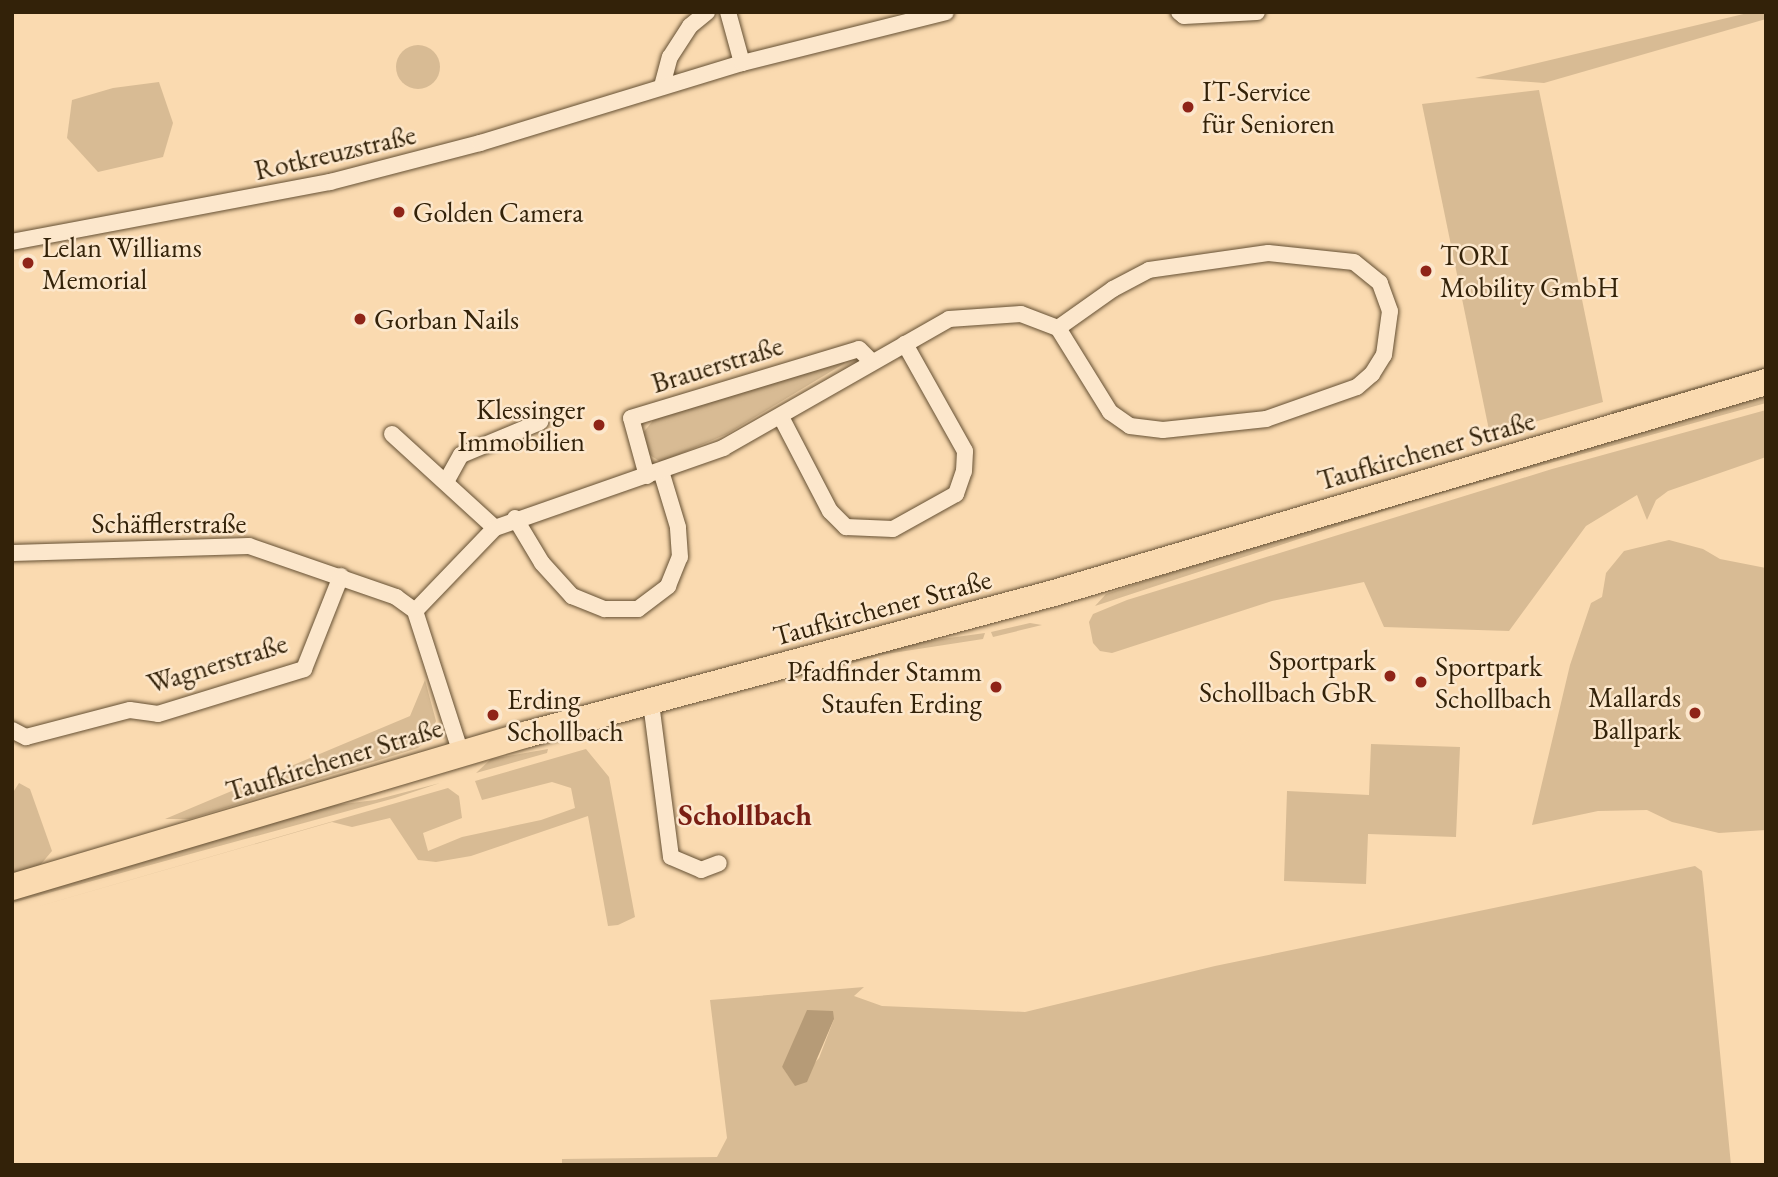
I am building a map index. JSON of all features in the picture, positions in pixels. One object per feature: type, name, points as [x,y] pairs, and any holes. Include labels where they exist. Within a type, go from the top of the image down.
[{"type":"main road","name":"Taufkirchener Straße","points":[[12,887],[461,753],[1055,593],[1766,382]]},
{"type":"street","points":[[662,86],[670,57],[690,26],[707,12]]},
{"type":"street","points":[[728,12],[742,62]]},
{"type":"street","name":"Rotkreuzstraße","points":[[12,242],[330,182],[481,143],[742,62],[946,12]]},
{"type":"street","points":[[1179,12],[1184,16],[1257,12]]},
{"type":"street","points":[[461,753],[415,611],[495,528],[515,518],[723,448],[949,319],[980,314],[1021,314],[1059,328],[1110,412],[1130,426],[1163,430],[1266,419],[1357,387],[1372,374],[1384,355],[1390,311],[1380,283],[1354,262],[1268,253],[1149,270],[1113,289],[1059,328]]},
{"type":"street","points":[[780,417],[830,511],[846,527],[893,529],[956,494],[967,461],[965,451],[905,344]]},
{"type":"street","name":"Brauerstraße","points":[[654,473],[631,418],[859,349],[871,362]]},
{"type":"street","points":[[447,480],[461,455],[540,422]]},
{"type":"street","points":[[392,434],[447,480],[495,528]]},
{"type":"street","points":[[515,518],[542,563],[572,596],[605,609],[638,609],[668,586],[680,557],[677,520],[654,473]]},
{"type":"street","name":"Schäfflerstraße","points":[[12,553],[249,546],[396,597],[415,611]]},
{"type":"street","name":"Wagnerstraße","points":[[12,730],[26,737],[130,710],[158,714],[304,669],[341,576]]},
{"type":"street","points":[[651,703],[671,857],[701,870],[719,863]]},
{"type":"shaded area","points":[[1752,12],[1766,12],[1766,19],[1544,83],[1475,78]]},
{"type":"shaded area","points":[[418,45],[427,46],[434,51],[439,58],[439,76],[434,83],[427,88],[418,89],[409,88],[402,83],[397,76],[396,67],[397,58],[402,51],[409,46]]},
{"type":"shaded area","points":[[159,82],[173,123],[163,157],[98,172],[67,138],[72,100],[113,88]]},
{"type":"shaded area","points":[[1539,90],[1603,402],[1490,435],[1422,104]]},
{"type":"shaded area","points":[[840,361],[845,363],[727,434],[661,462],[648,454],[643,433],[655,418]]},
{"type":"shaded area","points":[[1766,367],[1766,373],[1613,417],[1611,411]]},
{"type":"shaded area","points":[[1766,392],[1766,403],[1417,500],[1095,606],[1106,594],[1157,577]]},
{"type":"shaded area","points":[[1766,410],[1766,457],[1668,491],[1656,500],[1647,520],[1637,495],[1586,526],[1509,631],[1384,627],[1364,582],[1272,601],[1112,653],[1100,651],[1093,643],[1089,622],[1093,614],[1127,600],[1552,469]]},
{"type":"shaded area","name":"Mallards Ballpark","points":[[1669,540],[1703,549],[1720,559],[1766,568],[1766,830],[1719,833],[1672,822],[1647,810],[1598,811],[1532,825],[1570,665],[1591,603],[1602,597],[1606,573],[1624,551]]},
{"type":"shaded area","points":[[1030,623],[1042,625],[993,637],[991,632]]},
{"type":"shaded area","points":[[985,633],[983,639],[886,654],[803,676],[793,673],[913,643]]},
{"type":"shaded area","points":[[425,680],[436,721],[428,740],[418,748],[190,819],[165,819],[410,716]]},
{"type":"shaded area","points":[[1371,744],[1460,747],[1456,837],[1368,834],[1366,884],[1284,881],[1287,791],[1369,795]]},
{"type":"shaded area","points":[[548,749],[547,753],[476,773],[491,759]]},
{"type":"shaded area","points":[[586,749],[609,777],[635,917],[618,925],[608,926],[588,816],[471,856],[436,862],[418,860],[390,818],[352,827],[332,822],[12,914],[448,788],[459,796],[462,818],[423,833],[428,851],[462,837],[541,820],[575,808],[571,788],[552,782],[482,800],[475,781]]},
{"type":"shaded area","points":[[19,783],[30,789],[52,851],[41,864],[12,877],[12,794]]},
{"type":"shaded area","points":[[440,783],[395,798],[12,903],[12,896],[328,806],[375,800]]},
{"type":"shaded area","points":[[1695,866],[1702,871],[1731,1165],[562,1165],[562,1159],[717,1157],[727,1138],[710,1000],[864,987],[854,996],[882,1006],[1025,1012],[1215,966]],"holes":[[[834,1019],[819,1058],[795,1085],[782,1067]]]},
{"type":"shaded area","points":[[807,1010],[833,1011],[834,1019],[807,1082],[795,1086],[782,1067]]},
{"type":"place","name":"IT-Service für Senioren","points":[[1188,107]]},
{"type":"place","name":"Golden Camera","points":[[399,212]]},
{"type":"place","name":"Lelan Williams Memorial","points":[[28,263]]},
{"type":"place","name":"TORI Mobility GmbH","points":[[1426,271]]},
{"type":"place","name":"Gorban Nails","points":[[360,319]]},
{"type":"place","name":"Klessinger Immobilien","points":[[599,425]]},
{"type":"place","name":"Sportpark Schollbach GbR","points":[[1390,676]]},
{"type":"place","name":"Sportpark Schollbach","points":[[1421,682]]},
{"type":"place","name":"Pfadfinder Stamm Staufen Erding","points":[[996,687]]},
{"type":"place","name":"Mallards Ballpark","points":[[1695,713]]},
{"type":"place","name":"Erding Schollbach","points":[[493,715]]},
{"type":"district","name":"Schollbach","points":[[745,815]]}]
